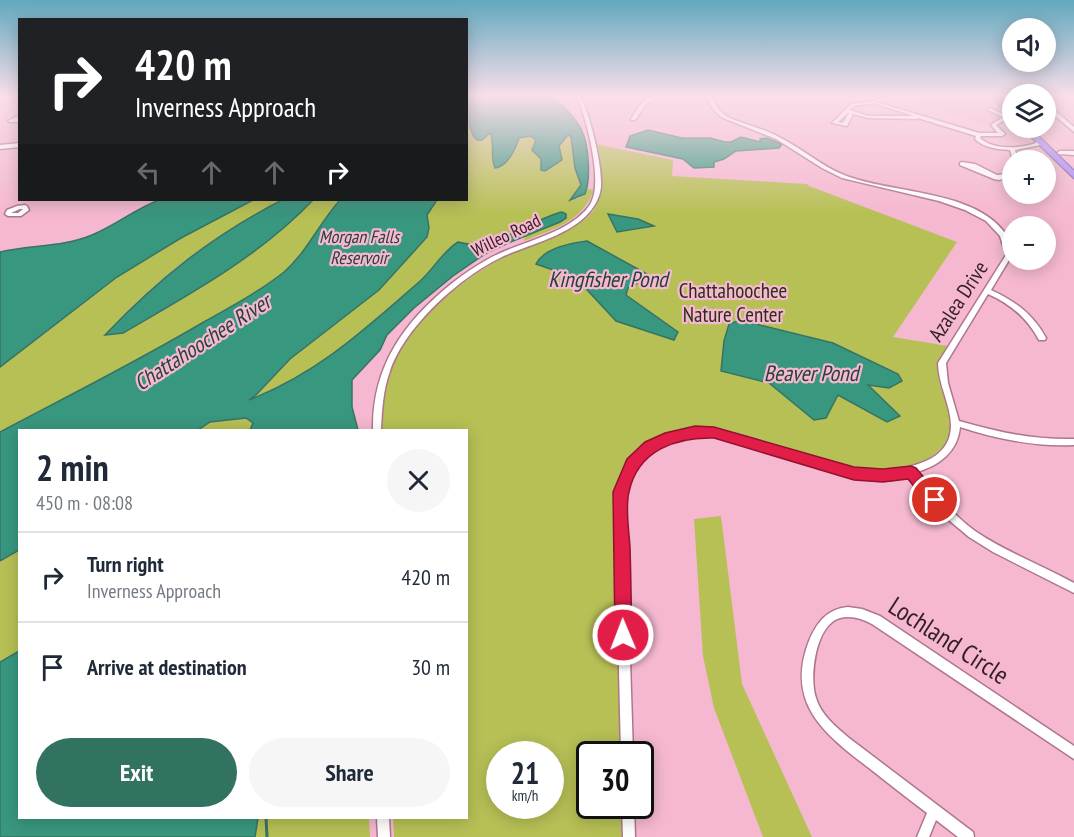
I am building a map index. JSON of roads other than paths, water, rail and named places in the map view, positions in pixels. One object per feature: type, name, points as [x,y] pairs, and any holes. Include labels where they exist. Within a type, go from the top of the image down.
[{"type":"highway","points":[[1036,138],[1074,166]]},
{"type":"highway","points":[[1043,138],[1074,176]]},
{"type":"street","name":"Willeo Road","points":[[377,429],[383,378],[392,354],[413,323],[477,269],[508,251],[572,223],[592,206],[599,181],[589,135]]},
{"type":"street","name":"Azalea Drive","points":[[771,135],[833,172],[865,183],[963,206],[989,222],[1005,239],[1009,255],[942,363],[942,376],[956,423]]},
{"type":"street","points":[[979,135],[979,142],[987,146],[1040,150],[1057,154],[1074,153]]},
{"type":"street","points":[[1012,148],[1034,147],[1039,141]]},
{"type":"street","points":[[0,147],[18,145]]},
{"type":"street","points":[[999,178],[973,165],[962,164],[984,174],[999,178],[1002,177]]},
{"type":"street","points":[[1,210],[9,211]]},
{"type":"street","points":[[988,291],[1016,306],[1036,327],[1042,338]]},
{"type":"street","points":[[627,741],[620,502],[623,482],[638,457],[650,446],[665,439],[705,432],[730,436],[854,473],[883,476],[911,472],[928,465],[946,451],[954,438],[956,423],[1018,440],[1073,443]]},
{"type":"street","points":[[911,472],[947,513],[973,535],[995,549],[1074,588]]},
{"type":"street","name":"Lochland Circle","points":[[968,837],[842,739],[825,723],[812,704],[807,680],[817,636],[826,621],[839,613],[860,613],[876,620],[1074,753]]},
{"type":"street","points":[[923,837],[934,811]]},
{"type":"street","points":[[383,819],[384,837]]},
{"type":"street","points":[[628,819],[629,837]]},
{"type":"water","points":[[488,135],[482,140],[477,140],[474,136]]},
{"type":"water","points":[[491,135],[568,135],[559,146],[562,160],[545,171],[541,170],[541,159],[532,150],[536,140],[530,136],[519,138],[507,161],[495,168]]},
{"type":"water","points":[[568,135],[584,135],[588,171],[585,194],[570,200],[581,185],[575,168],[571,137]]},
{"type":"water","points":[[670,135],[682,138],[710,138],[725,142],[741,137],[760,142],[760,139],[766,138],[782,144],[779,148],[736,151],[714,162],[714,167],[694,168],[683,159],[626,147],[630,136]]},
{"type":"water","points":[[157,201],[251,201],[181,238],[117,277],[0,367],[0,252],[81,239],[101,231]]},
{"type":"water","name":"Morgan Falls Reservoir","points":[[280,201],[312,201],[270,239],[223,273],[123,333],[105,335],[166,277],[232,228]]},
{"type":"water","name":"Morgan Falls Reservoir","points":[[339,201],[436,201],[427,215],[429,228],[427,237],[379,290],[290,359],[249,400],[297,377],[339,349],[419,282],[458,242],[485,243],[511,234],[549,216],[562,212],[566,214],[566,218],[560,222],[485,254],[453,276],[414,308],[387,335],[380,350],[352,380],[352,407],[358,429],[250,429],[253,423],[246,418],[210,422],[200,429],[18,429],[18,551],[0,561],[0,432],[102,379],[265,286],[292,264]]},
{"type":"water","points":[[608,214],[638,219],[654,226],[617,232]]},
{"type":"water","name":"Kingfisher Pond","points":[[587,241],[647,274],[648,278],[628,288],[626,295],[678,332],[674,340],[616,321],[576,278],[536,264],[551,250]]},
{"type":"water","name":"Beaver Pond","points":[[740,320],[833,343],[898,374],[902,381],[889,388],[868,385],[900,416],[887,422],[838,395],[826,418],[814,420],[769,383],[721,371],[724,341],[729,324]]},
{"type":"water","points":[[18,652],[18,819],[258,819],[255,837],[0,837],[0,662]]},
{"type":"waterway","points":[[266,819],[267,837]]},
{"type":"park label","name":"Chattahoochee Nature Center","points":[[733,302]]},
{"type":"water label","name":"Chattahoochee River","points":[[202,342]]}]
